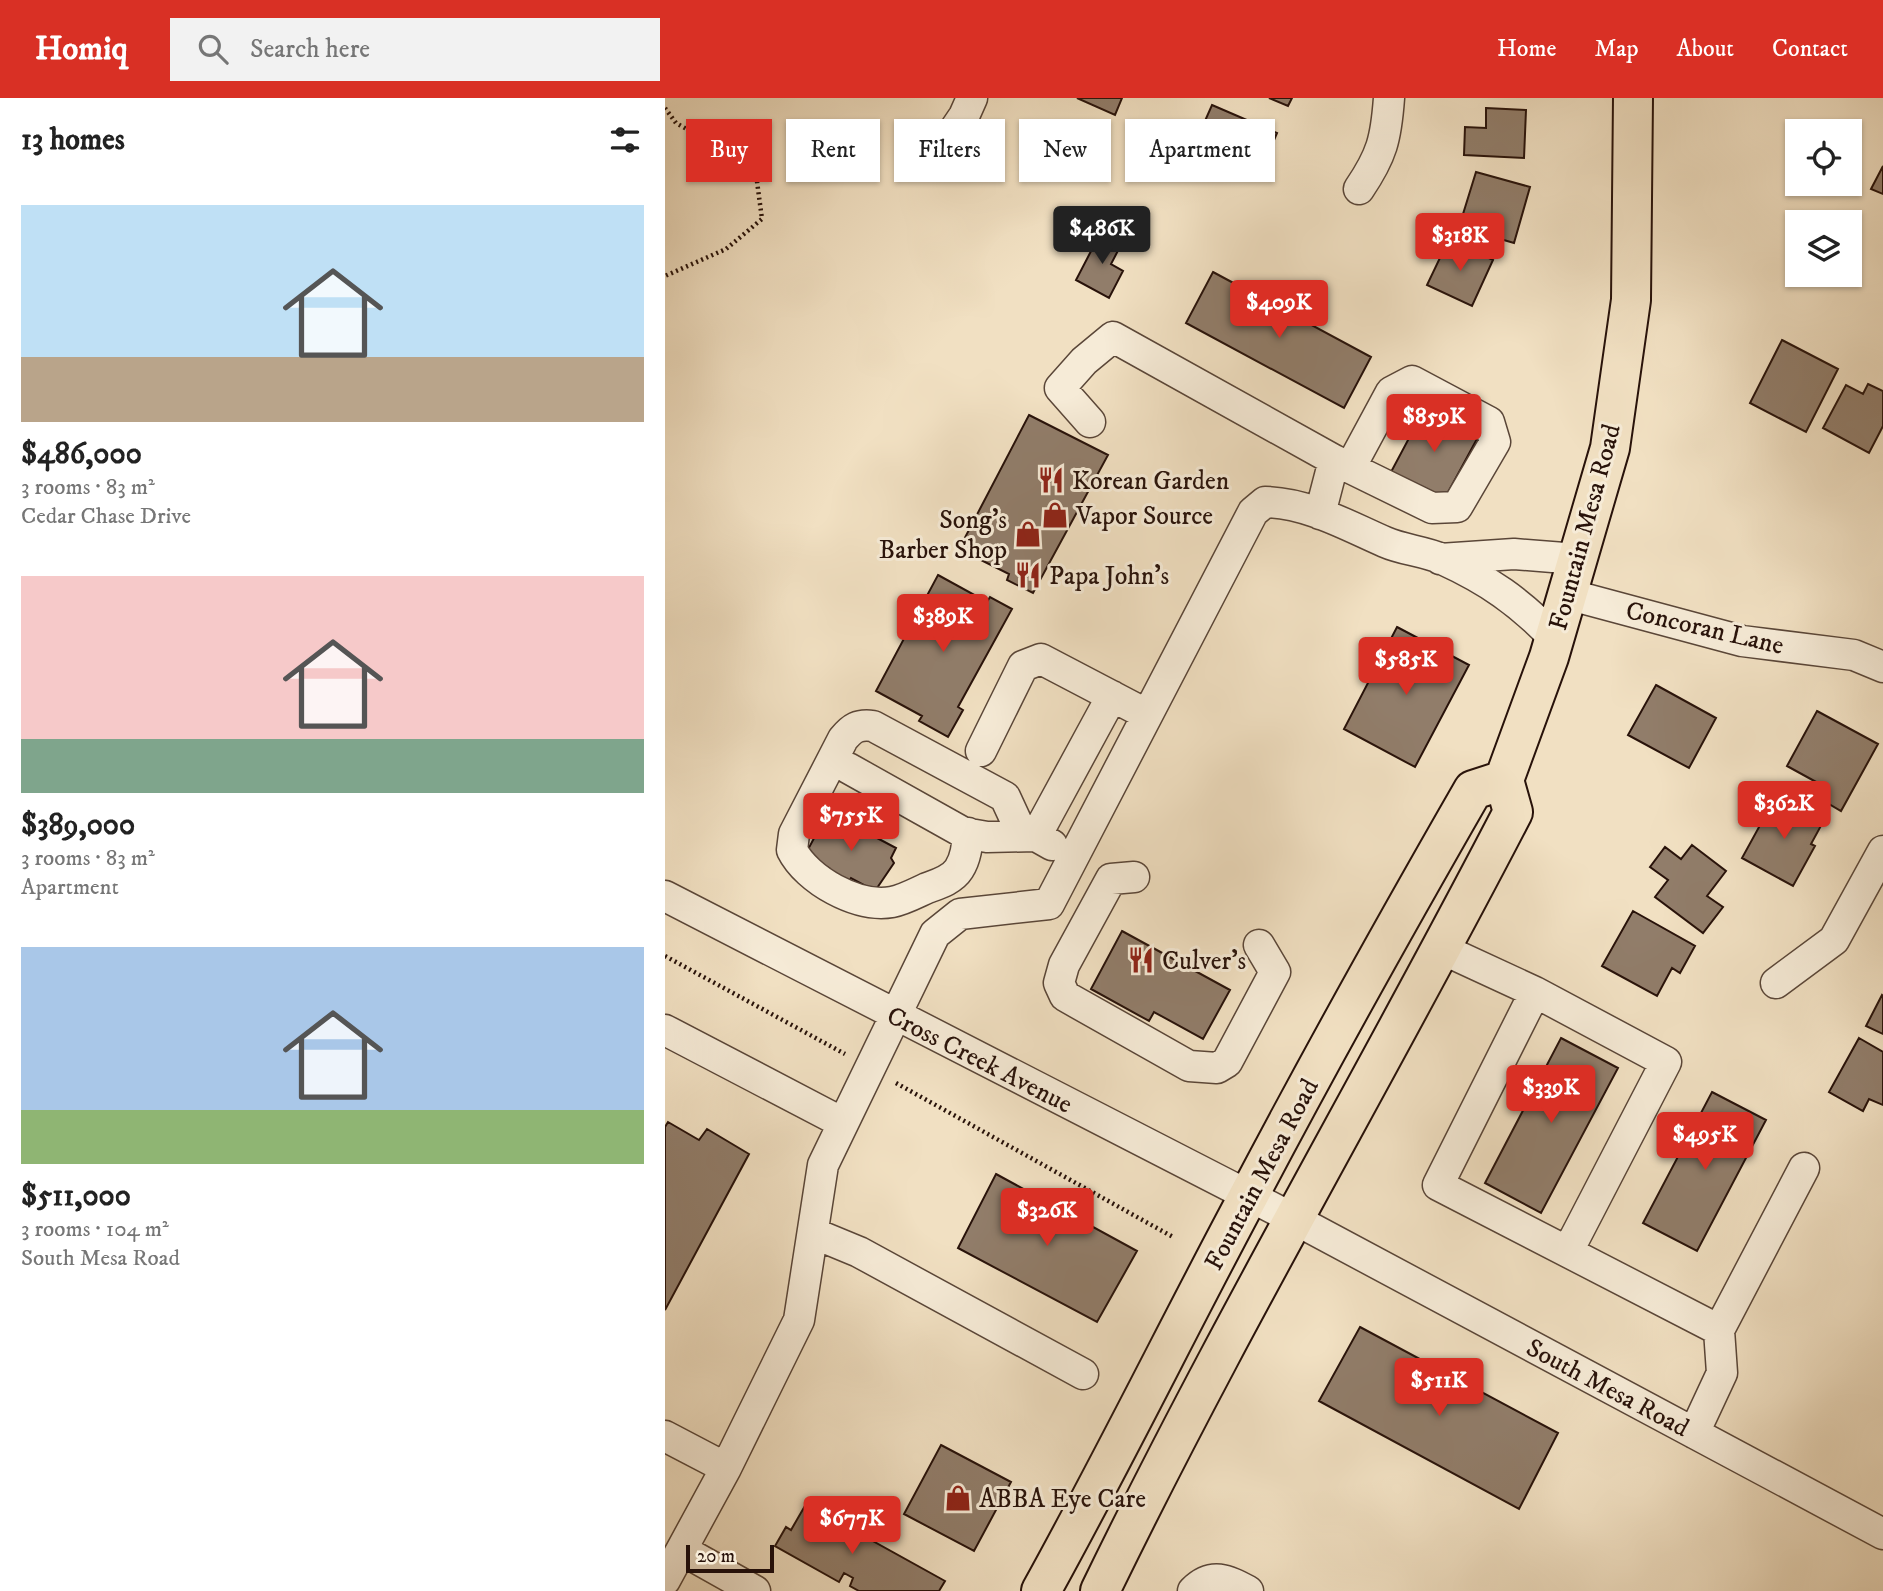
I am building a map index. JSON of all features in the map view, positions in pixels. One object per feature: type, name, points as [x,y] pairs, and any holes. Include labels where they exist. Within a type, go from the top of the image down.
[{"type":"main road","name":"Fountain Mesa Road","points":[[1100,1591],[1150,1488],[1513,813],[1504,780],[1554,638],[1610,448],[1632,300],[1633,98]]},
{"type":"main road","name":"Fountain Mesa Road","points":[[1041,1591],[1113,1460],[1248,1197],[1473,790],[1504,780]]},
{"type":"main road","points":[[1066,1591],[1110,1500],[1113,1460]]},
{"type":"street","points":[[962,119],[972,98]]},
{"type":"street","points":[[1359,188],[1380,158],[1387,126],[1389,98]]},
{"type":"street","points":[[1090,422],[1060,388],[1083,361],[1113,337],[1342,464],[1432,508],[1457,507],[1495,442],[1489,422],[1412,381],[1391,393],[1342,464],[1320,514]]},
{"type":"street","points":[[665,1580],[726,1468],[799,1320],[823,1165],[935,934],[960,915],[1049,904],[1146,713],[1253,512],[1265,502],[1282,503],[1320,514],[1391,545],[1440,559],[1508,594],[1525,607],[1554,638]]},
{"type":"street","name":"Concoran Lane","points":[[1440,559],[1514,554],[1742,641],[1854,655],[1883,667]]},
{"type":"street","points":[[981,751],[1023,666],[1041,659],[1146,713]]},
{"type":"street","points":[[1029,836],[1112,696]]},
{"type":"street","points":[[968,833],[965,857],[958,871],[943,883],[892,902],[869,902],[840,891],[806,871],[792,850],[794,834],[843,740],[851,729],[862,724],[873,726],[1006,797],[1029,836]]},
{"type":"street","points":[[848,768],[968,833],[987,837],[1029,836],[1073,856]]},
{"type":"street","points":[[1776,983],[1834,940],[1883,851]]},
{"type":"street","points":[[1134,877],[1111,879],[1064,965],[1059,982],[1065,996],[1189,1066],[1217,1068],[1227,1062],[1275,972],[1259,945]]},
{"type":"street","name":"Cross Creek Avenue","points":[[665,896],[1296,1220]]},
{"type":"street","points":[[1442,949],[1535,992],[1666,1062],[1568,1251]]},
{"type":"street","points":[[1535,992],[1438,1185],[1719,1330]]},
{"type":"street","points":[[665,1030],[843,1123]]},
{"type":"street","points":[[1694,1433],[1722,1374],[1719,1330],[1804,1168]]},
{"type":"street","name":"South Mesa Road","points":[[1296,1220],[1883,1534]]},
{"type":"street","points":[[813,1233],[859,1252],[1083,1374]]},
{"type":"street","points":[[665,1436],[726,1468]]},
{"type":"street","points":[[682,1550],[755,1591]]},
{"type":"street","points":[[1193,1591],[1203,1581],[1222,1577],[1248,1591]]},
{"type":"path","points":[[665,108],[676,123],[720,148],[756,174],[762,219],[726,249],[665,276]]},
{"type":"path","points":[[665,956],[1173,1237]]},
{"type":"building","points":[[1077,98],[1122,98],[1115,115]]},
{"type":"building","points":[[1269,98],[1292,98],[1288,106]]},
{"type":"building","points":[[1212,105],[1244,119],[1206,119]]},
{"type":"building","points":[[1486,108],[1526,110],[1524,158],[1464,155],[1465,127],[1486,128]]},
{"type":"building","points":[[1883,166],[1883,194],[1871,189]]},
{"type":"building","points":[[1476,172],[1530,187],[1514,243],[1459,227]]},
{"type":"building","points":[[1102,230],[1123,241],[1111,264],[1123,271],[1109,298],[1076,280]]},
{"type":"building","points":[[1449,239],[1493,260],[1472,306],[1427,285]]},
{"type":"building","points":[[1213,272],[1371,357],[1344,408],[1186,323]]},
{"type":"building","points":[[1782,340],[1838,369],[1806,432],[1750,403]]},
{"type":"building","points":[[1868,384],[1883,391],[1883,426],[1869,453],[1823,428],[1846,385],[1863,394]]},
{"type":"building","points":[[1425,408],[1478,437],[1444,500],[1391,472]]},
{"type":"building","points":[[1029,415],[1108,455],[1033,593],[1007,580],[1009,574],[959,549]]},
{"type":"building","points":[[938,575],[987,602],[990,597],[1012,609],[958,707],[963,710],[948,737],[919,721],[922,716],[876,691]]},
{"type":"building","points":[[1397,627],[1469,665],[1415,767],[1344,729]]},
{"type":"building","points":[[1656,685],[1716,718],[1689,768],[1628,735]]},
{"type":"building","points":[[1817,711],[1878,744],[1841,811],[1812,794],[1818,783],[1787,766]]},
{"type":"building","points":[[1776,796],[1823,822],[1811,844],[1815,846],[1793,886],[1742,858]]},
{"type":"building","points":[[828,812],[896,848],[891,858],[894,863],[875,891],[851,878],[847,886],[825,874],[829,868],[805,855]]},
{"type":"building","points":[[1692,845],[1726,871],[1707,896],[1723,907],[1703,933],[1655,897],[1668,880],[1650,867],[1665,847],[1681,859]]},
{"type":"building","points":[[1633,911],[1695,946],[1680,973],[1672,968],[1657,996],[1602,966]]},
{"type":"building","name":"Culver's","points":[[1122,931],[1230,990],[1203,1039],[1154,1012],[1149,1021],[1091,989]]},
{"type":"building","points":[[1883,996],[1883,1034],[1866,1026]]},
{"type":"building","points":[[1561,1038],[1618,1068],[1541,1213],[1485,1183]]},
{"type":"building","points":[[1859,1038],[1883,1052],[1883,1105],[1869,1099],[1863,1111],[1829,1092]]},
{"type":"building","points":[[1712,1092],[1766,1120],[1697,1251],[1643,1223]]},
{"type":"building","points":[[668,1122],[699,1140],[707,1129],[749,1154],[665,1310],[665,1127]]},
{"type":"building","points":[[996,1174],[1137,1251],[1097,1322],[958,1248]]},
{"type":"building","points":[[1360,1327],[1558,1433],[1519,1509],[1319,1401]]},
{"type":"building","name":"ABBA Eye Care","points":[[941,1445],[1011,1482],[974,1551],[904,1514]]},
{"type":"building","points":[[806,1504],[945,1581],[939,1591],[859,1591],[850,1586],[853,1578],[844,1573],[839,1582],[775,1546],[786,1527],[791,1530]]},
{"type":"place","name":"Korean Garden","points":[[1051,480]]},
{"type":"place","name":"Vapor Source","points":[[1055,515]]},
{"type":"place","name":"Song's Barber Shop","points":[[1028,534]]},
{"type":"place","name":"Papa John's","points":[[1028,575]]},
{"type":"place","name":"Culver's","points":[[1141,960]]},
{"type":"place","name":"ABBA Eye Care","points":[[958,1498]]}]
